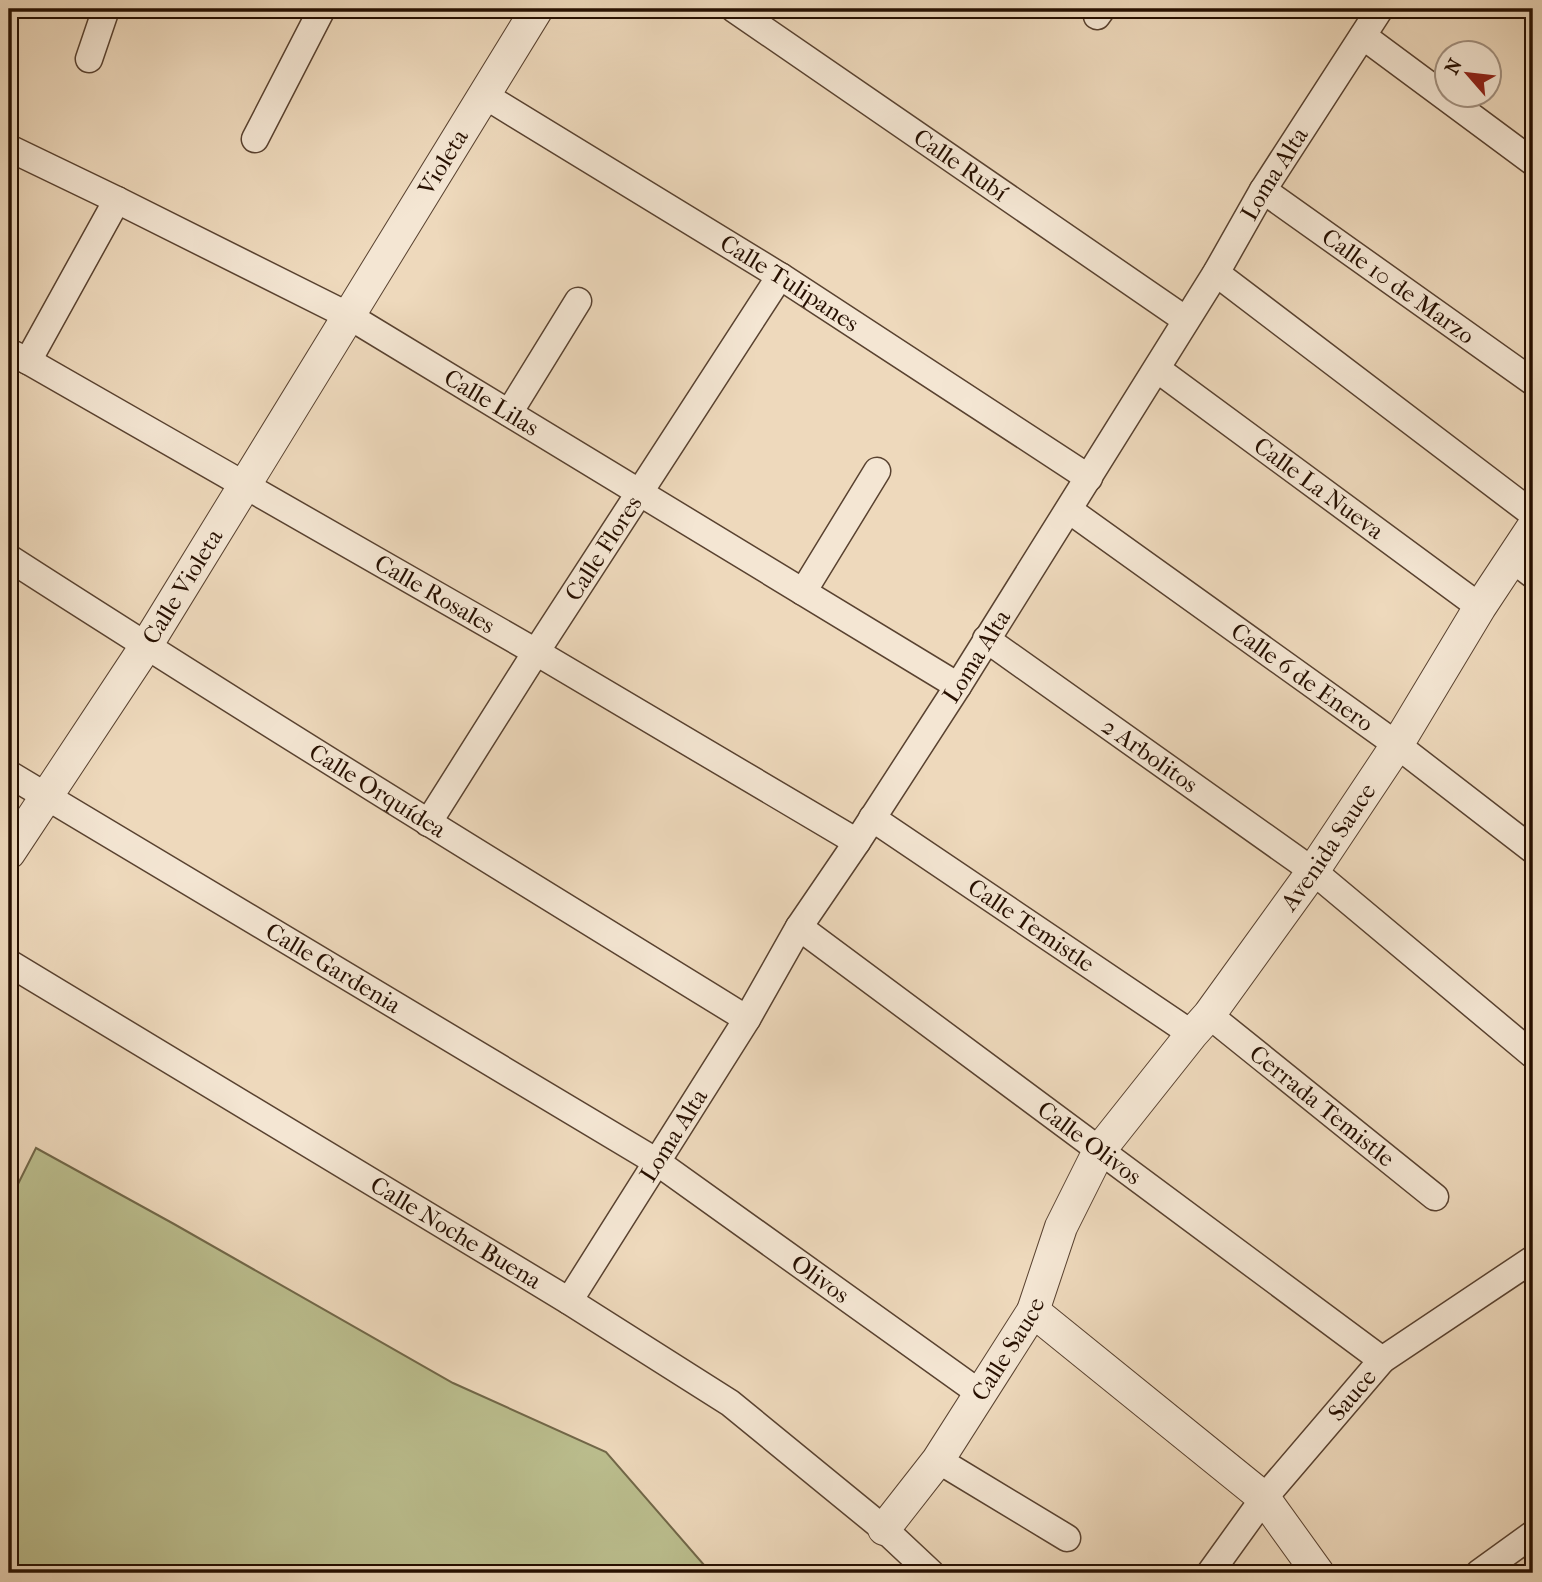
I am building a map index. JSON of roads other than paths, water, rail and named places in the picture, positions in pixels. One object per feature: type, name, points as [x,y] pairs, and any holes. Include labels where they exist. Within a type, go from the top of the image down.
[{"type":"street","points":[[89,59],[106,9]]},
{"type":"street","points":[[256,139],[322,9]]},
{"type":"street","name":"Violeta","points":[[349,316],[537,9]]},
{"type":"street","name":"Calle Rubí","points":[[734,9],[1186,320]]},
{"type":"street","name":"Loma Alta","points":[[569,1301],[747,1019],[799,927],[958,686],[1157,369],[1263,190],[1380,9]]},
{"type":"street","points":[[1363,36],[1533,162]]},
{"type":"street","name":"Calle Tulipanes","points":[[484,95],[780,276],[1089,478]]},
{"type":"street","name":"Calle Lilas","points":[[9,149],[349,316],[958,686]]},
{"type":"street","name":"Calle 10 de Marzo","points":[[1263,190],[1533,382]]},
{"type":"street","points":[[19,357],[117,200]]},
{"type":"street","points":[[1216,273],[1533,514]]},
{"type":"street","name":"Calle Flores","points":[[428,823],[780,276]]},
{"type":"street","points":[[509,413],[578,301]]},
{"type":"street","name":"Calle Violeta","points":[[9,853],[146,646],[349,316]]},
{"type":"street","name":"Calle Rosales","points":[[19,357],[536,652],[857,842]]},
{"type":"street","name":"Calle La Nueva","points":[[1157,369],[1480,607]]},
{"type":"street","points":[[803,592],[877,471]]},
{"type":"street","name":"Calle 6 de Enero","points":[[1069,510],[1397,745],[1533,850]]},
{"type":"street","name":"Avenida Sauce","points":[[1100,1151],[1200,1024],[1313,871],[1397,745],[1480,607],[1523,567],[1533,527]]},
{"type":"street","name":"Calle Orquídea","points":[[9,558],[428,823],[747,1019]]},
{"type":"street","name":"2 Arbolitos","points":[[986,639],[1313,871],[1533,1055]]},
{"type":"street","name":"Calle Gardenia","points":[[9,774],[657,1162]]},
{"type":"street","name":"Calle Temistle","points":[[872,818],[1200,1024]]},
{"type":"street","name":"Calle Olivos","points":[[799,927],[1382,1360]]},
{"type":"street","name":"Calle Noche Buena","points":[[9,963],[569,1301],[730,1403],[884,1529],[931,1573]]},
{"type":"street","name":"Cerrada Temistle","points":[[1200,1024],[1435,1197]]},
{"type":"street","name":"Calle Sauce","points":[[884,1529],[939,1461],[1033,1311],[1061,1227],[1100,1151]]},
{"type":"street","name":"Olivos","points":[[657,1162],[981,1394]]},
{"type":"street","name":"Sauce","points":[[1210,1573],[1264,1498],[1382,1360],[1533,1259]]},
{"type":"street","points":[[1033,1311],[1264,1498],[1318,1573]]},
{"type":"street","points":[[939,1461],[1067,1538]]},
{"type":"street","points":[[1479,1573],[1533,1534]]}]
